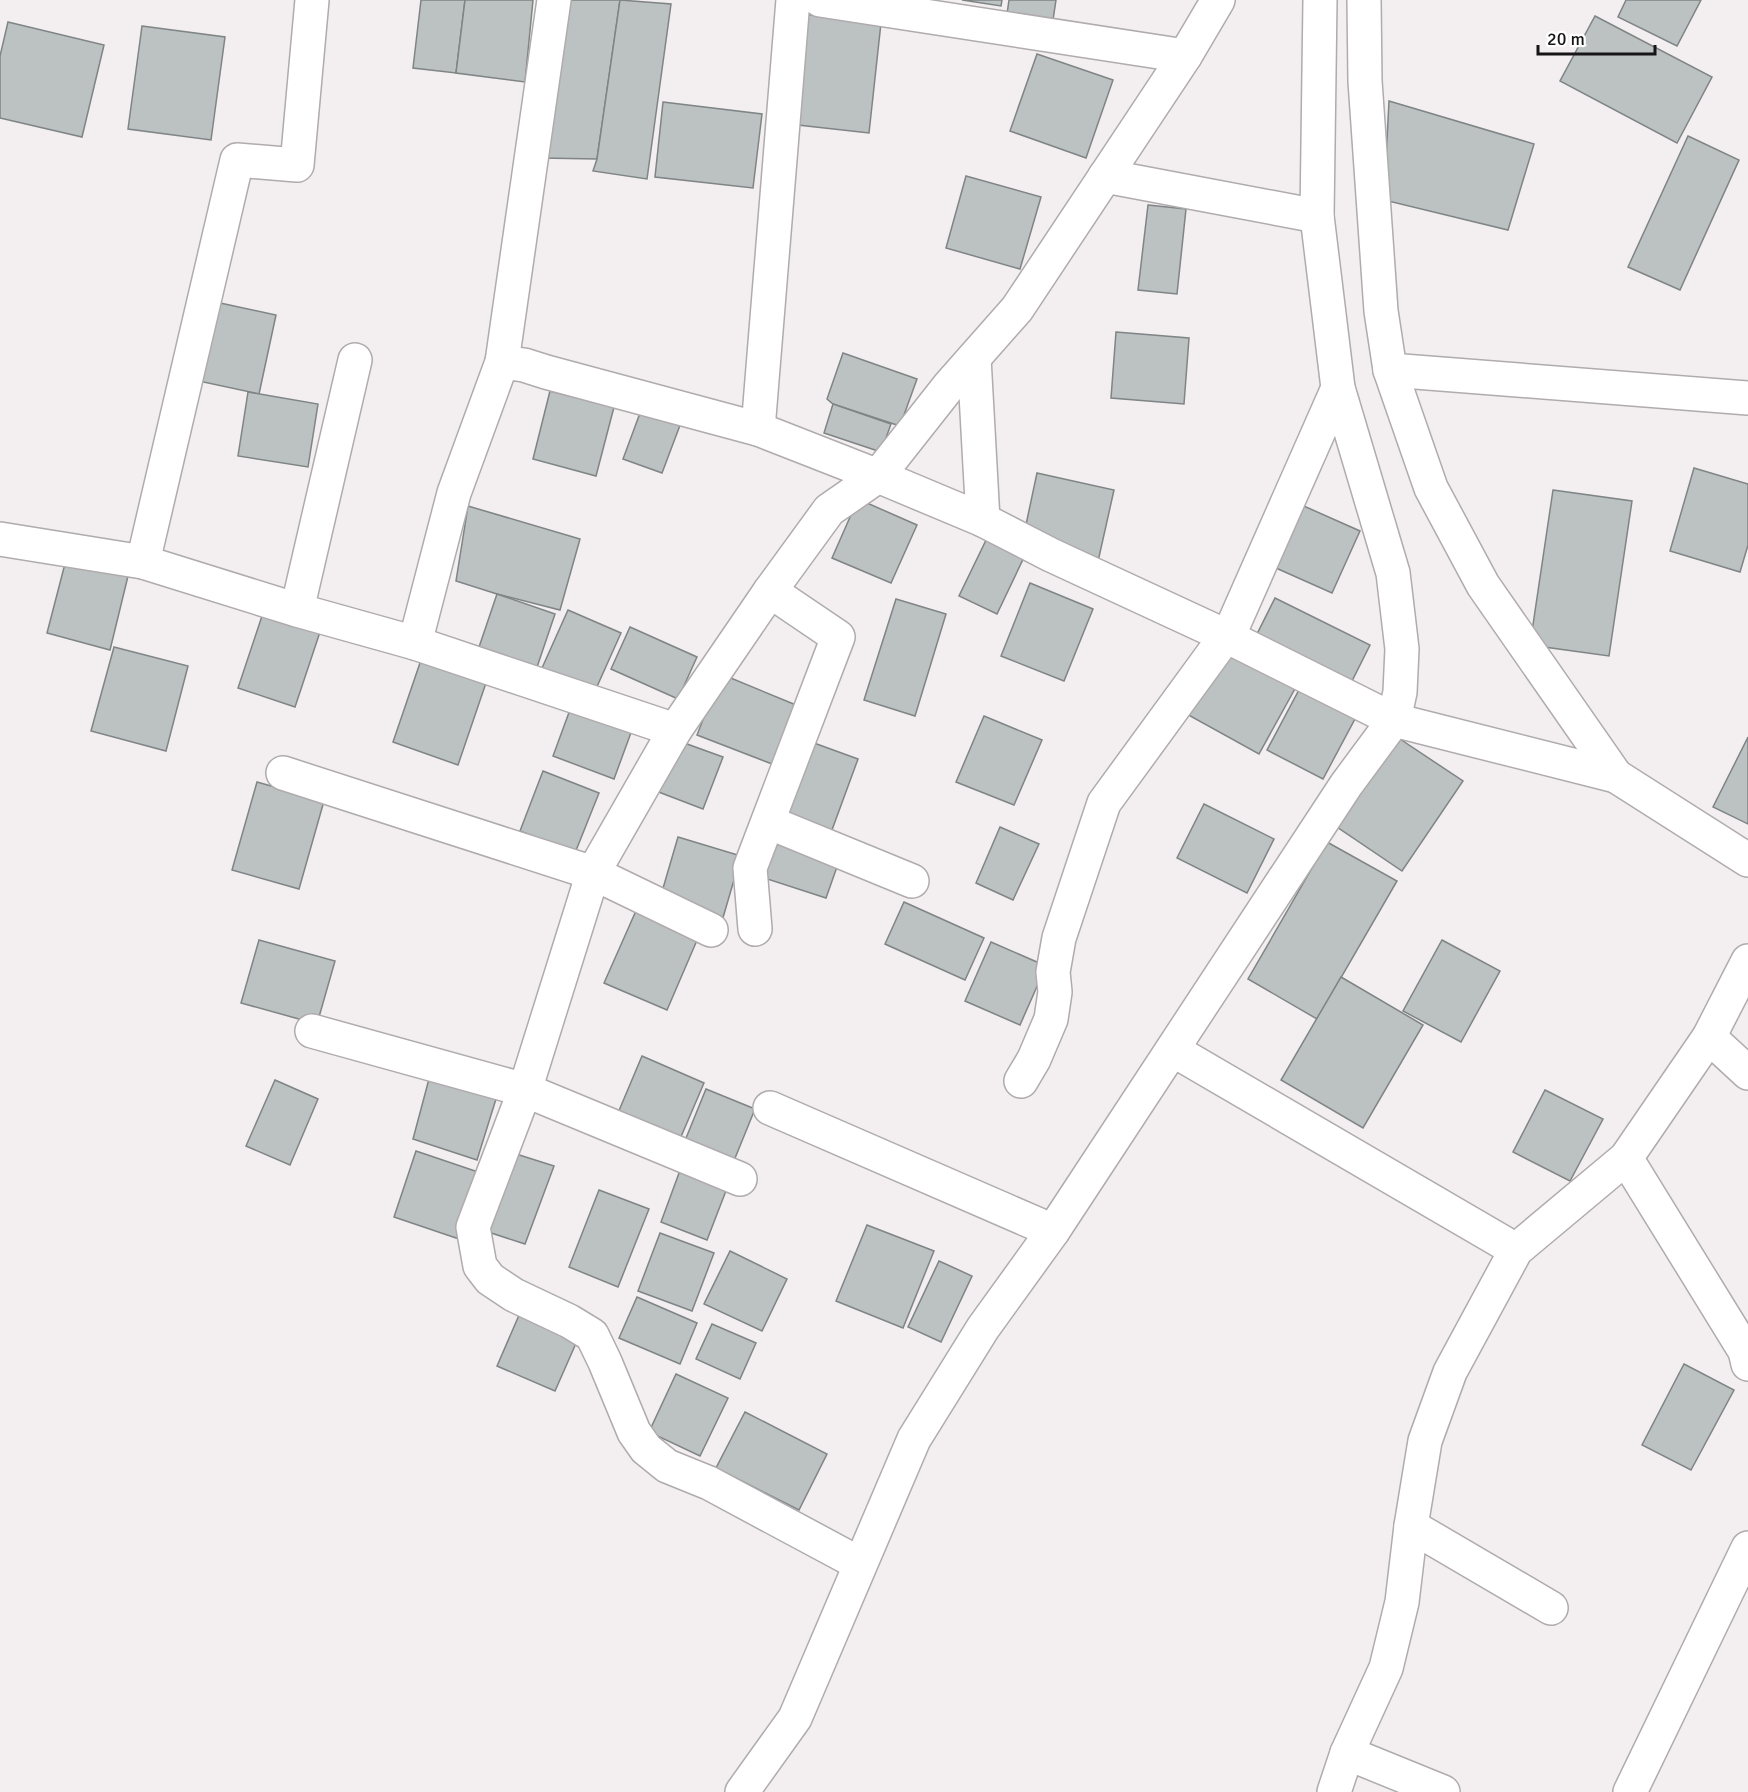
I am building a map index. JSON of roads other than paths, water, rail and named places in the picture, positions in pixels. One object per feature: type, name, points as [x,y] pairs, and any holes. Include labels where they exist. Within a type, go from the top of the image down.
[{"type":"street","points":[[143,562],[237,160],[297,165],[312,0]]},
{"type":"street","points":[[415,643],[454,493],[502,362],[554,0]]},
{"type":"street","points":[[758,429],[793,0]]},
{"type":"street","points":[[820,0],[1185,56]]},
{"type":"street","points":[[860,1564],[709,1483],[667,1466],[646,1449],[634,1432],[592,1335],[569,1321],[514,1295],[490,1279],[480,1266],[473,1227],[525,1090],[593,873],[675,729],[829,510],[878,476],[949,386],[1017,309],[1185,56],[1218,0]]},
{"type":"street","points":[[742,1792],[795,1718],[914,1439],[983,1328],[1053,1231],[1346,785],[1394,720],[1400,692],[1402,650],[1393,573],[1338,388],[1317,216],[1320,0]]},
{"type":"street","points":[[1364,0],[1365,81],[1380,299],[1390,370],[1431,488],[1483,585],[1616,776]]},
{"type":"street","points":[[1104,176],[1317,216]]},
{"type":"street","points":[[974,358],[983,520]]},
{"type":"street","points":[[297,610],[355,360]]},
{"type":"street","points":[[502,362],[524,365],[758,429],[878,476],[983,520],[1051,555],[1228,637],[1394,720],[1616,776],[1748,860]]},
{"type":"street","points":[[1390,370],[1748,398]]},
{"type":"street","points":[[1021,1081],[1034,1059],[1051,1019],[1055,992],[1053,972],[1059,938],[1104,803],[1220,644],[1228,637],[1338,388]]},
{"type":"street","points":[[0,539],[143,562],[297,610],[415,643],[675,729]]},
{"type":"street","points":[[755,929],[750,868],[838,637],[770,591]]},
{"type":"street","points":[[283,774],[593,873],[711,930]]},
{"type":"street","points":[[768,822],[912,881]]},
{"type":"street","points":[[1334,1792],[1347,1753],[1386,1668],[1402,1602],[1411,1526],[1425,1441],[1450,1372],[1516,1251],[1626,1158],[1709,1037],[1748,961]]},
{"type":"street","points":[[312,1031],[525,1090],[740,1179]]},
{"type":"street","points":[[1709,1037],[1748,1073]]},
{"type":"street","points":[[1173,1050],[1516,1251]]},
{"type":"street","points":[[770,1108],[1053,1231]]},
{"type":"street","points":[[1626,1158],[1745,1352],[1748,1364]]},
{"type":"street","points":[[1411,1526],[1551,1608]]},
{"type":"street","points":[[1630,1792],[1745,1560]]},
{"type":"street","points":[[1347,1753],[1443,1792]]}]
